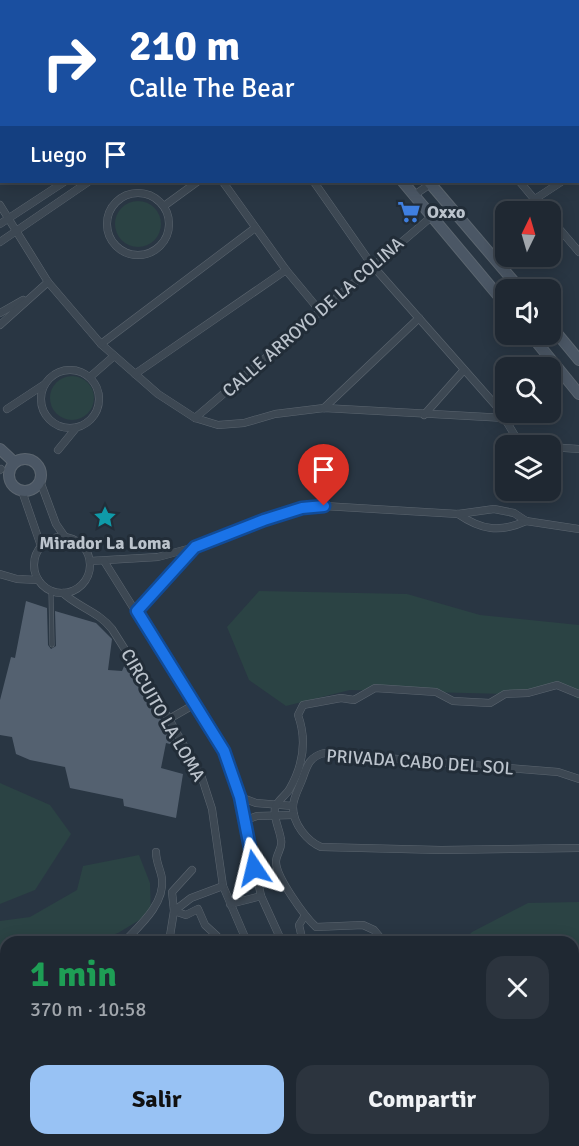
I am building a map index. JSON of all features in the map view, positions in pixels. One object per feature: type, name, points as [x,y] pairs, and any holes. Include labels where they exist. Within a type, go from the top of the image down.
[{"type":"street","points":[[0,224],[63,183]]},
{"type":"street","points":[[0,242],[18,232],[87,183]]},
{"type":"street","points":[[164,206],[196,183]]},
{"type":"street","points":[[224,183],[286,270],[320,312]]},
{"type":"street","points":[[315,183],[372,265],[495,407]]},
{"type":"street","points":[[404,183],[430,218],[495,292]]},
{"type":"street","points":[[413,196],[431,183]]},
{"type":"street","points":[[433,183],[512,279]]},
{"type":"street","points":[[521,183],[535,199],[559,183]]},
{"type":"street","points":[[142,193],[158,199],[164,206],[168,216],[168,232],[152,252],[132,254],[117,248],[111,241],[107,232],[107,215],[119,198],[142,193]]},
{"type":"street","points":[[0,205],[48,282],[101,344],[177,408],[195,418],[218,425],[244,423],[274,414],[324,408],[495,418]]},
{"type":"street","name":"CALLE ARROYO DE LA COLINA","points":[[195,418],[430,218]]},
{"type":"street","points":[[101,344],[255,228]]},
{"type":"street","points":[[561,231],[579,252]]},
{"type":"street","points":[[135,374],[286,270]]},
{"type":"street","points":[[0,325],[48,282]]},
{"type":"street","points":[[0,313],[33,294]]},
{"type":"street","points":[[324,408],[419,318]]},
{"type":"street","points":[[561,338],[579,360]]},
{"type":"street","points":[[539,345],[579,394]]},
{"type":"street","points":[[90,377],[114,356]]},
{"type":"street","points":[[7,409],[61,371],[71,370],[90,377],[99,393],[98,411],[92,419],[76,428],[58,450]]},
{"type":"street","points":[[424,415],[463,371]]},
{"type":"street","points":[[45,384],[41,393],[44,412],[57,425],[76,428]]},
{"type":"street","points":[[561,448],[579,449]]},
{"type":"street","points":[[0,449],[14,462]]},
{"type":"street","points":[[41,546],[22,491],[10,482],[2,471],[21,459],[34,462],[39,467],[40,481],[56,524],[65,537],[82,545],[90,561],[89,573],[83,583],[74,590],[63,593],[51,591],[38,580],[34,563],[41,546],[52,539],[65,537]]},
{"type":"street","points":[[22,491],[33,489],[40,481]]},
{"type":"street","points":[[90,561],[158,557],[195,547],[302,508],[324,506],[458,514],[494,509],[514,513],[526,521],[579,529]]},
{"type":"street","points":[[458,514],[475,526],[493,529],[512,527],[526,521]]},
{"type":"street","points":[[137,611],[195,547]]},
{"type":"street","name":"CIRCUITO LA LOMA","points":[[104,561],[224,751],[246,820],[261,896]]},
{"type":"street","points":[[0,574],[17,579],[38,580]]},
{"type":"street","name":"CIRCUITO LA LOMA","points":[[63,593],[73,602],[106,622],[169,719],[202,778],[212,809],[223,886]]},
{"type":"street","points":[[379,936],[374,930],[363,925],[316,927],[304,917],[299,904],[289,894],[276,862],[282,843],[275,815],[276,806],[289,790],[302,756],[305,734],[298,715],[303,705],[341,699],[354,700],[375,688],[436,692],[453,701],[490,703],[505,694],[528,693],[557,685],[579,694]]},
{"type":"street","points":[[169,719],[195,704]]},
{"type":"street","name":"PRIVADA CABO DEL SOL","points":[[579,779],[558,772],[324,753],[314,756],[307,764],[293,806],[294,815],[308,842],[321,847],[441,850],[579,848]]},
{"type":"street","points":[[240,797],[256,803],[293,806]]},
{"type":"street","points":[[246,820],[257,816],[294,815]]},
{"type":"street","points":[[130,936],[151,913],[161,891],[162,879],[156,864],[156,852]]},
{"type":"street","points":[[170,936],[174,911],[171,900],[172,892],[192,870]]},
{"type":"street","points":[[174,911],[191,898],[223,886],[244,936]]},
{"type":"street","points":[[161,891],[171,900]]},
{"type":"street","points":[[230,904],[261,896],[279,936]]},
{"type":"street","points":[[174,911],[186,915],[198,909],[205,925],[217,936]]},
{"type":"street","points":[[302,936],[299,925],[304,917]]},
{"type":"lane","points":[[51,591],[52,645]]},
{"type":"green space","points":[[138,201],[154,208],[161,224],[154,240],[138,247],[122,240],[115,224],[122,208]]},
{"type":"green space","points":[[72,376],[87,383],[94,398],[87,413],[72,420],[57,413],[50,398],[57,383]]},
{"type":"green space","points":[[259,591],[407,594],[480,615],[579,625],[579,700],[563,688],[505,694],[350,690],[286,706],[249,680],[227,627]]},
{"type":"green space","points":[[0,783],[50,805],[71,834],[35,890],[0,904]]},
{"type":"green space","points":[[139,855],[150,883],[151,913],[110,936],[0,936],[0,921],[30,917],[77,890],[83,866]]},
{"type":"green space","points":[[579,902],[579,936],[468,936],[472,932],[528,903]]},
{"type":"building","points":[[26,601],[47,608],[48,645],[51,649],[56,646],[55,611],[96,623],[112,639],[108,670],[122,671],[125,664],[178,746],[166,743],[161,768],[183,774],[176,818],[124,806],[123,799],[70,788],[65,767],[30,760],[16,754],[12,737],[0,735],[0,700],[11,657],[15,658]]},
{"type":"place","name":"Oxxo","points":[[409,212]]},
{"type":"place","name":"Mirador La Loma","points":[[105,517]]},
{"type":"route","points":[[254,868],[246,820],[224,751],[137,611],[195,547],[264,520],[302,508],[324,506]]}]
